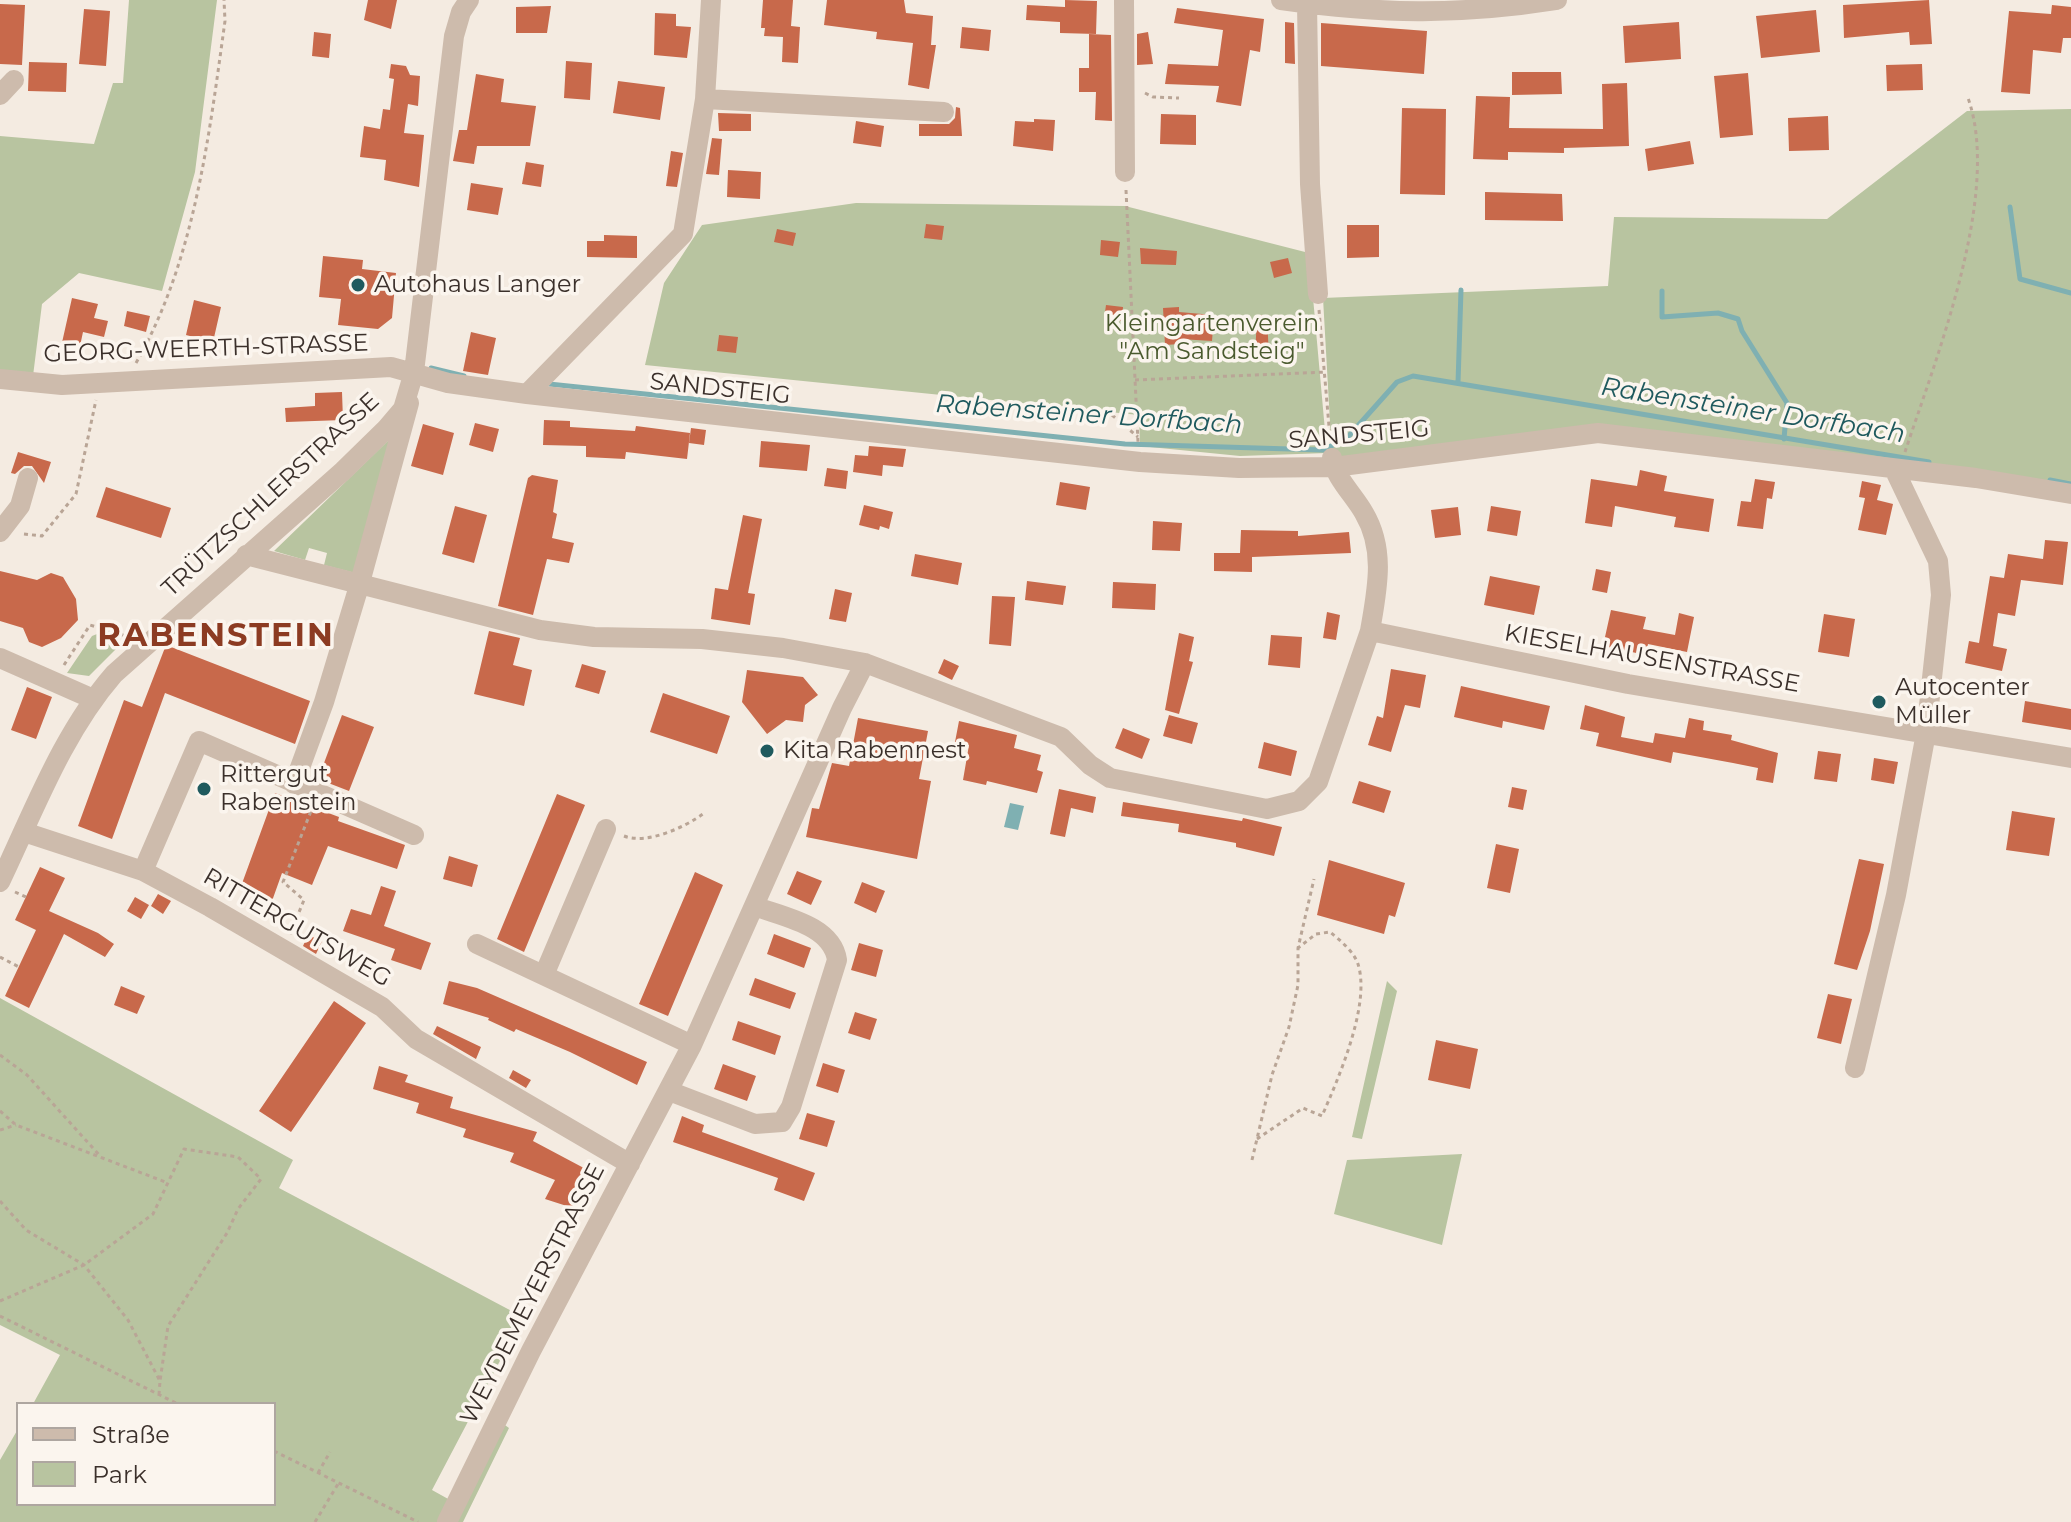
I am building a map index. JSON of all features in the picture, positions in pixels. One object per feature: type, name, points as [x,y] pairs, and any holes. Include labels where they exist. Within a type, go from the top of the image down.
[{"type":"street","name":"TRÜTZSCHLERSTRASSE","points":[[0,882],[70,735],[93,699],[148,643],[386,429],[403,409],[414,372],[454,36],[461,12],[469,0]]},
{"type":"street","points":[[527,394],[683,234],[705,99],[711,0]]},
{"type":"street","points":[[1124,0],[1125,172]]},
{"type":"street","points":[[1281,0],[1382,13],[1455,13],[1557,0]]},
{"type":"street","points":[[1307,4],[1310,184],[1318,294]]},
{"type":"street","points":[[705,99],[944,112]]},
{"type":"street","name":"GEORG-WEERTH-STRASSE","points":[[0,379],[62,385],[391,367],[414,372]]},
{"type":"street","name":"SANDSTEIG","points":[[414,372],[448,383],[527,394],[1140,462],[1239,468],[1332,454],[1598,433],[1900,462],[2071,494]]},
{"type":"street","points":[[294,784],[324,702],[359,586],[406,421],[414,372]]},
{"type":"street","points":[[246,555],[540,630],[594,637],[702,639],[783,648],[865,663],[1061,737],[1090,765],[1110,778],[1267,809],[1299,801],[1318,782],[1370,631],[1378,589],[1378,551],[1364,513],[1332,454]]},
{"type":"street","points":[[1855,1068],[1896,895],[1926,733],[1941,595],[1938,561],[1900,462]]},
{"type":"street","points":[[0,532],[20,506],[28,478]]},
{"type":"street","name":"KIESELHAUSENSTRASSE","points":[[1370,631],[1628,684],[2071,758]]},
{"type":"street","points":[[0,658],[93,699]]},
{"type":"street","name":"WEYDEMEYERSTRASSE","points":[[447,1522],[531,1351],[692,1045],[865,663]]},
{"type":"street","points":[[143,871],[199,741],[414,835]]},
{"type":"street","points":[[544,975],[606,829]]},
{"type":"street","name":"RITTERGUTSWEG","points":[[24,832],[143,871],[382,1007],[416,1039],[630,1164]]},
{"type":"street","points":[[669,1091],[755,1124],[782,1122],[791,1107],[837,960],[836,949],[828,938],[815,929],[754,906]]},
{"type":"street","points":[[477,944],[692,1045]]},
{"type":"path","points":[[135,381],[135,366],[167,293],[202,179],[225,21],[224,0]]},
{"type":"path","points":[[1124,80],[1153,97],[1179,98]]},
{"type":"path","points":[[1900,462],[1946,326],[1978,182],[1977,124],[1968,98]]},
{"type":"path","points":[[1112,415],[1138,437],[1125,172]]},
{"type":"path","points":[[1318,294],[1332,454]]},
{"type":"path","points":[[1135,380],[1326,372]]},
{"type":"path","points":[[0,532],[42,536],[76,494],[91,414],[103,383]]},
{"type":"path","points":[[53,682],[90,625],[148,643]]},
{"type":"path","points":[[282,952],[304,900],[283,882],[318,793]]},
{"type":"path","points":[[606,829],[634,840],[687,826],[703,814]]},
{"type":"path","points":[[1252,1160],[1272,1075],[1289,1027],[1298,985],[1298,948],[1314,879]]},
{"type":"path","points":[[1257,1139],[1303,1108],[1322,1116],[1348,1055],[1360,988],[1358,963],[1330,932],[1316,934],[1298,948]]},
{"type":"path","points":[[0,957],[19,967]]},
{"type":"path","points":[[0,1055],[27,1075],[102,1158]]},
{"type":"path","points":[[0,1111],[16,1125],[168,1183]]},
{"type":"path","points":[[0,1130],[16,1125]]},
{"type":"path","points":[[0,1301],[84,1265],[153,1214],[184,1149],[238,1157],[261,1179],[238,1209],[227,1233],[168,1326],[159,1395]]},
{"type":"path","points":[[0,1201],[26,1230],[84,1265],[128,1320],[160,1381]]},
{"type":"path","points":[[0,1316],[174,1402]]},
{"type":"path","points":[[276,1452],[418,1522]]},
{"type":"path","points":[[318,1473],[330,1452]]},
{"type":"path","points":[[315,1522],[338,1483]]},
{"type":"green space","points":[[129,0],[217,0],[195,172],[162,291],[79,273],[42,304],[33,376],[0,370],[0,136],[94,144],[113,83],[123,83]]},
{"type":"green space","points":[[2071,109],[2071,487],[1590,430],[1332,458],[1323,298],[1608,286],[1614,217],[1827,219],[1967,111]]},
{"type":"green space","name":"Kleingartenverein \"Am Sandsteig\"","points":[[856,203],[1125,206],[1309,253],[1327,453],[1240,456],[1140,446],[1139,415],[645,365],[664,283],[702,225]]},
{"type":"green space","points":[[395,434],[355,573],[324,565],[327,553],[309,548],[305,560],[274,551]]},
{"type":"green space","points":[[97,634],[121,644],[89,676],[67,673],[92,636]]},
{"type":"green space","points":[[1387,981],[1397,991],[1362,1139],[1352,1137]]},
{"type":"green space","points":[[0,998],[293,1160],[279,1188],[523,1317],[432,1490],[450,1500],[439,1522],[0,1522],[0,1460],[16,1432],[16,1506],[276,1506],[276,1402],[34,1402],[60,1355],[0,1325]]},
{"type":"green space","points":[[1462,1154],[1442,1245],[1334,1214],[1347,1160]]},
{"type":"green space","points":[[502,1423],[509,1428],[463,1522],[453,1522]]},
{"type":"water","points":[[1010,803],[1024,806],[1018,830],[1004,827]]},
{"type":"building","points":[[368,0],[397,0],[391,29],[364,20]]},
{"type":"building","points":[[763,0],[793,0],[791,26],[800,27],[798,63],[782,62],[783,37],[764,36],[765,28],[761,28]]},
{"type":"building","points":[[827,0],[904,0],[906,13],[933,16],[931,45],[936,45],[929,89],[908,85],[913,43],[876,39],[877,32],[824,25]]},
{"type":"building","points":[[1065,0],[1097,1],[1096,34],[1060,33],[1060,22],[1026,20],[1027,5],[1065,7]]},
{"type":"building","points":[[1929,0],[1932,44],[1910,45],[1909,32],[1844,38],[1843,5]]},
{"type":"building","points":[[0,4],[25,5],[22,65],[0,64]]},
{"type":"building","points":[[2052,5],[2071,7],[2071,38],[2063,38],[2061,53],[2033,50],[2030,94],[2001,92],[2009,11],[2051,14]]},
{"type":"building","points":[[551,6],[547,33],[516,33],[516,7]]},
{"type":"building","points":[[1177,8],[1264,19],[1260,52],[1250,50],[1241,106],[1216,102],[1219,86],[1165,84],[1168,64],[1218,66],[1223,30],[1174,23]]},
{"type":"building","points":[[84,9],[110,11],[106,66],[79,64]]},
{"type":"building","points":[[1816,10],[1820,52],[1761,58],[1756,16]]},
{"type":"building","points":[[655,13],[676,14],[676,26],[691,27],[687,58],[654,55]]},
{"type":"building","points":[[1285,22],[1294,23],[1295,64],[1285,63]]},
{"type":"building","points":[[1679,22],[1681,59],[1625,63],[1623,26]]},
{"type":"building","points":[[1321,23],[1427,31],[1424,74],[1321,66]]},
{"type":"building","points":[[962,27],[991,30],[989,51],[960,48]]},
{"type":"building","points":[[314,32],[331,34],[329,58],[312,56]]},
{"type":"building","points":[[1148,32],[1153,64],[1137,65],[1137,34]]},
{"type":"building","points":[[1089,34],[1111,35],[1112,121],[1095,120],[1096,92],[1079,92],[1079,68],[1089,68]]},
{"type":"building","points":[[566,61],[592,63],[590,100],[564,98]]},
{"type":"building","points":[[29,62],[67,63],[66,92],[28,91]]},
{"type":"building","points":[[391,64],[406,66],[410,75],[420,76],[418,106],[408,104],[404,133],[424,135],[419,187],[384,180],[386,160],[360,157],[364,126],[380,129],[383,109],[390,110],[394,79],[389,78]]},
{"type":"building","points":[[1922,64],[1923,90],[1887,91],[1886,65]]},
{"type":"building","points":[[1512,72],[1561,72],[1562,94],[1512,95]]},
{"type":"building","points":[[1748,73],[1753,135],[1720,138],[1714,76]]},
{"type":"building","points":[[476,74],[504,79],[501,102],[536,106],[530,146],[477,146],[474,164],[453,161],[459,130],[467,130]]},
{"type":"building","points":[[618,81],[665,87],[660,120],[613,113]]},
{"type":"building","points":[[1627,83],[1629,146],[1564,148],[1564,153],[1508,152],[1508,160],[1473,159],[1476,96],[1510,97],[1509,128],[1603,129],[1602,84]]},
{"type":"building","points":[[956,107],[960,108],[962,136],[919,136],[919,124],[949,124],[955,118]]},
{"type":"building","points":[[1402,108],[1446,109],[1445,195],[1400,194]]},
{"type":"building","points":[[718,113],[751,114],[751,131],[719,131]]},
{"type":"building","points":[[1161,114],[1196,115],[1196,145],[1160,144]]},
{"type":"building","points":[[1828,116],[1829,150],[1789,151],[1788,118]]},
{"type":"building","points":[[1034,119],[1055,120],[1053,151],[1013,146],[1015,121],[1034,122]]},
{"type":"building","points":[[856,121],[884,126],[881,147],[853,143]]},
{"type":"building","points":[[712,138],[722,139],[719,175],[706,174]]},
{"type":"building","points":[[1690,141],[1694,164],[1648,171],[1645,149]]},
{"type":"building","points":[[671,151],[683,153],[677,187],[666,186]]},
{"type":"building","points":[[526,162],[544,165],[541,187],[522,184]]},
{"type":"building","points":[[728,170],[761,172],[760,199],[727,197]]},
{"type":"building","points":[[471,183],[503,188],[498,215],[467,210]]},
{"type":"building","points":[[1485,192],[1562,194],[1563,221],[1485,220]]},
{"type":"building","points":[[926,224],[944,226],[942,240],[924,238]]},
{"type":"building","points":[[1347,225],[1379,225],[1379,257],[1347,258]]},
{"type":"building","points":[[777,229],[796,233],[793,246],[774,242]]},
{"type":"building","points":[[604,235],[637,236],[637,258],[587,257],[587,241],[604,241]]},
{"type":"building","points":[[1101,240],[1120,242],[1118,257],[1100,255]]},
{"type":"building","points":[[1140,248],[1177,251],[1176,265],[1141,264]]},
{"type":"building","name":"Autohaus Langer","points":[[323,256],[363,260],[362,269],[396,273],[392,318],[378,329],[338,325],[341,299],[319,297]]},
{"type":"building","points":[[1288,258],[1292,273],[1274,278],[1270,262]]},
{"type":"building","points":[[72,298],[98,304],[94,318],[108,321],[104,337],[83,332],[77,360],[59,356]]},
{"type":"building","points":[[194,300],[221,307],[213,342],[186,335]]},
{"type":"building","points":[[1106,305],[1123,307],[1122,321],[1104,319]]},
{"type":"building","points":[[1179,307],[1179,312],[1214,315],[1212,341],[1180,339],[1180,344],[1165,345],[1163,308]]},
{"type":"building","points":[[127,311],[150,316],[146,332],[124,326]]},
{"type":"building","points":[[1257,315],[1267,315],[1269,358],[1255,358]]},
{"type":"building","points":[[471,332],[496,338],[488,375],[463,371]]},
{"type":"building","points":[[719,335],[738,337],[736,353],[717,351]]},
{"type":"building","points":[[342,392],[343,420],[286,422],[285,408],[315,406],[315,393]]},
{"type":"building","points":[[544,420],[570,421],[570,427],[635,431],[636,426],[690,433],[687,459],[626,452],[625,459],[586,457],[586,446],[543,445]]},
{"type":"building","points":[[475,423],[499,429],[493,452],[469,445]]},
{"type":"building","points":[[423,424],[454,433],[443,475],[411,466]]},
{"type":"building","points":[[691,428],[706,430],[704,445],[689,443]]},
{"type":"building","points":[[761,441],[810,445],[807,471],[759,467]]},
{"type":"building","points":[[869,446],[906,449],[903,467],[883,465],[882,476],[853,472],[855,455],[868,456]]},
{"type":"building","points":[[18,452],[51,462],[44,483],[32,466],[24,466],[15,474],[11,473]]},
{"type":"building","points":[[827,468],[848,471],[846,489],[824,486]]},
{"type":"building","points":[[1640,470],[1667,476],[1664,491],[1714,499],[1709,532],[1674,527],[1676,517],[1615,506],[1612,527],[1585,523],[1591,479],[1637,486]]},
{"type":"building","points":[[532,475],[558,480],[553,512],[557,514],[552,538],[574,543],[569,563],[547,559],[533,615],[498,606],[528,478]]},
{"type":"building","points":[[1755,479],[1775,482],[1772,499],[1767,498],[1763,529],[1737,526],[1741,501],[1751,502]]},
{"type":"building","points":[[1862,481],[1881,485],[1877,500],[1893,504],[1886,535],[1858,530],[1865,498],[1859,497]]},
{"type":"building","points":[[1060,482],[1090,487],[1086,510],[1056,505]]},
{"type":"building","points":[[106,487],[171,508],[161,538],[96,517]]},
{"type":"building","points":[[864,505],[893,512],[889,529],[859,525]]},
{"type":"building","points":[[455,506],[487,515],[474,563],[442,554]]},
{"type":"building","points":[[1491,506],[1521,511],[1517,536],[1487,531]]},
{"type":"building","points":[[1458,507],[1461,535],[1435,538],[1431,510]]},
{"type":"building","points":[[743,515],[762,519],[748,593],[755,594],[750,625],[711,619],[715,588],[728,590]]},
{"type":"building","points":[[1153,521],[1182,523],[1180,551],[1152,550]]},
{"type":"building","points":[[1241,530],[1298,531],[1298,536],[1349,532],[1351,553],[1252,557],[1252,572],[1214,571],[1214,553],[1240,553]]},
{"type":"building","points":[[2045,540],[2068,542],[2063,585],[2021,580],[2015,616],[1998,613],[1993,646],[2007,649],[2002,671],[1965,663],[1969,641],[1979,643],[1990,576],[2004,578],[2008,554],[2043,559]]},
{"type":"building","points":[[915,554],[962,563],[958,585],[911,576]]},
{"type":"building","points":[[1596,569],[1611,572],[1607,593],[1592,590]]},
{"type":"building","points":[[0,571],[37,580],[51,573],[63,577],[76,599],[78,620],[61,638],[42,647],[29,642],[23,628],[0,621]]},
{"type":"building","points":[[1490,576],[1540,586],[1534,615],[1484,605]]},
{"type":"building","points":[[1027,581],[1066,586],[1063,605],[1025,600]]},
{"type":"building","points":[[1113,582],[1156,584],[1155,610],[1112,608]]},
{"type":"building","points":[[835,589],[852,593],[846,622],[829,619]]},
{"type":"building","points":[[992,596],[1015,597],[1011,646],[989,644]]},
{"type":"building","points":[[1611,610],[1646,617],[1643,629],[1675,635],[1679,613],[1694,617],[1687,652],[1648,644],[1646,655],[1603,646]]},
{"type":"building","points":[[1327,612],[1340,615],[1336,640],[1323,638]]},
{"type":"building","points":[[1824,614],[1855,619],[1849,657],[1818,652]]},
{"type":"building","points":[[489,631],[520,638],[513,665],[532,670],[524,706],[474,694]]},
{"type":"building","points":[[1179,633],[1194,637],[1189,661],[1193,662],[1179,714],[1165,710]]},
{"type":"building","points":[[1271,635],[1302,637],[1300,668],[1268,665]]},
{"type":"building","points":[[166,645],[310,701],[295,744],[165,693],[112,839],[78,826],[124,700],[142,707]]},
{"type":"building","points":[[944,659],[959,666],[952,680],[938,673]]},
{"type":"building","points":[[582,664],[606,671],[599,694],[575,687]]},
{"type":"building","points":[[1391,669],[1426,675],[1420,708],[1405,705],[1391,752],[1368,745],[1377,716],[1383,718]]},
{"type":"building","points":[[747,670],[803,677],[818,695],[805,705],[803,722],[786,720],[767,734],[742,702]]},
{"type":"building","points":[[1461,686],[1550,706],[1544,730],[1503,721],[1502,728],[1454,717]]},
{"type":"building","points":[[27,687],[52,697],[36,739],[11,730]]},
{"type":"building","points":[[663,693],[730,716],[717,754],[650,732]]},
{"type":"building","points":[[2025,701],[2071,709],[2071,730],[2022,722]]},
{"type":"building","points":[[1585,705],[1625,717],[1621,737],[1653,743],[1655,733],[1685,738],[1689,718],[1704,721],[1703,730],[1732,735],[1731,740],[1778,753],[1773,783],[1756,780],[1758,768],[1673,752],[1671,763],[1596,746],[1599,733],[1580,729]]},
{"type":"building","points":[[342,715],[374,727],[349,791],[318,779]]},
{"type":"building","points":[[1169,715],[1198,723],[1192,744],[1163,736]]},
{"type":"building","points":[[858,718],[928,731],[919,779],[931,781],[917,859],[806,837],[812,808],[819,809],[832,763],[849,766]]},
{"type":"building","points":[[959,721],[1017,735],[1014,748],[1041,755],[1037,770],[1043,772],[1037,793],[987,781],[986,785],[963,780],[969,745],[955,742]]},
{"type":"building","points":[[1123,728],[1150,739],[1142,759],[1115,748]]},
{"type":"building","points":[[1264,742],[1297,751],[1291,776],[1258,768]]},
{"type":"building","points":[[1818,751],[1841,754],[1837,782],[1814,779]]},
{"type":"building","points":[[1874,758],[1898,762],[1894,784],[1871,780]]},
{"type":"building","points":[[1359,781],[1391,791],[1384,813],[1352,803]]},
{"type":"building","points":[[1512,787],[1527,790],[1523,810],[1508,807]]},
{"type":"building","points":[[1059,789],[1096,797],[1093,813],[1071,808],[1065,837],[1050,834]]},
{"type":"building","points":[[275,793],[339,817],[338,821],[405,845],[397,869],[328,846],[312,885],[282,873],[272,901],[240,889]]},
{"type":"building","points":[[557,794],[585,805],[524,952],[497,939]]},
{"type":"building","points":[[1123,802],[1242,821],[1243,818],[1282,827],[1274,856],[1236,847],[1236,843],[1178,832],[1179,824],[1121,816]]},
{"type":"building","points":[[2012,811],[2055,818],[2049,856],[2006,850]]},
{"type":"building","points":[[1496,844],[1519,849],[1510,893],[1487,888]]},
{"type":"building","points":[[449,856],[478,865],[472,887],[443,879]]},
{"type":"building","points":[[1859,859],[1884,864],[1870,931],[1857,970],[1834,964]]},
{"type":"building","points":[[1329,860],[1405,883],[1395,917],[1389,915],[1384,934],[1317,915]]},
{"type":"building","points":[[40,867],[65,878],[49,911],[98,933],[114,944],[105,957],[64,934],[29,1008],[5,996],[36,930],[15,920]]},
{"type":"building","points":[[797,871],[822,881],[811,905],[787,894]]},
{"type":"building","points":[[695,872],[723,885],[668,1016],[639,1004]]},
{"type":"building","points":[[862,882],[885,891],[876,913],[854,903]]},
{"type":"building","points":[[381,886],[396,891],[384,926],[431,943],[421,970],[391,960],[395,949],[343,931],[351,909],[371,915]]},
{"type":"building","points":[[158,894],[171,901],[163,914],[151,906]]},
{"type":"building","points":[[135,897],[149,905],[141,919],[127,911]]},
{"type":"building","points":[[774,934],[811,948],[804,968],[767,954]]},
{"type":"building","points":[[308,935],[322,941],[316,954],[303,946]]},
{"type":"building","points":[[859,943],[883,950],[876,977],[851,970]]},
{"type":"building","points":[[755,978],[796,993],[790,1009],[749,995]]},
{"type":"building","points":[[449,981],[477,988],[647,1062],[637,1085],[516,1029],[514,1032],[489,1018],[443,1004]]},
{"type":"building","points":[[121,986],[145,996],[137,1014],[114,1005]]},
{"type":"building","points":[[1828,994],[1852,999],[1841,1044],[1817,1038]]},
{"type":"building","points":[[334,1001],[366,1023],[291,1132],[259,1111]]},
{"type":"building","points":[[855,1012],[877,1019],[870,1040],[848,1033]]},
{"type":"building","points":[[738,1021],[781,1036],[775,1055],[732,1040]]},
{"type":"building","points":[[437,1026],[481,1047],[476,1059],[433,1034]]},
{"type":"building","points":[[1436,1040],[1478,1049],[1470,1089],[1428,1080]]},
{"type":"building","points":[[823,1063],[845,1070],[838,1093],[816,1086]]},
{"type":"building","points":[[723,1064],[756,1076],[747,1101],[714,1089]]},
{"type":"building","points":[[379,1066],[408,1075],[405,1082],[453,1097],[450,1108],[537,1132],[533,1141],[597,1175],[586,1196],[581,1193],[573,1208],[545,1199],[555,1180],[510,1162],[514,1153],[463,1137],[466,1129],[416,1113],[419,1103],[373,1089]]},
{"type":"building","points":[[513,1070],[531,1080],[526,1088],[509,1078]]},
{"type":"building","points":[[807,1113],[835,1121],[827,1147],[799,1139]]},
{"type":"building","points":[[682,1116],[704,1125],[702,1132],[815,1173],[804,1201],[774,1190],[778,1178],[673,1142]]},
{"type":"waterway","points":[[2010,207],[2020,279],[2071,293]]},
{"type":"waterway","points":[[1458,383],[1461,290]]},
{"type":"waterway","points":[[1662,291],[1662,317],[1718,313],[1738,319],[1742,331],[1787,403],[1784,439]]},
{"type":"waterway","name":"Rabensteiner Dorfbach","points":[[431,368],[464,376]]},
{"type":"waterway","name":"Rabensteiner Dorfbach","points":[[549,384],[1125,444],[1323,450],[1347,438],[1397,382],[1413,376],[1929,462]]},
{"type":"waterway","name":"Rabensteiner Dorfbach","points":[[2050,480],[2071,484]]},
{"type":"place","name":"Autohaus Langer","points":[[358,285]]},
{"type":"place","name":"Autocenter Müller","points":[[1879,702]]},
{"type":"place","name":"Kita Rabennest","points":[[767,751]]},
{"type":"place","name":"Rittergut Rabenstein","points":[[204,789]]},
{"type":"district","name":"RABENSTEIN","points":[[216,637]]}]
